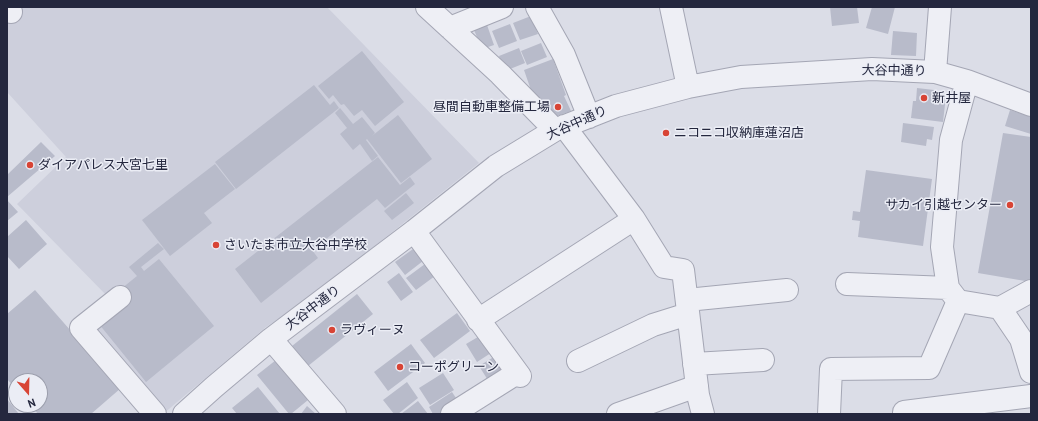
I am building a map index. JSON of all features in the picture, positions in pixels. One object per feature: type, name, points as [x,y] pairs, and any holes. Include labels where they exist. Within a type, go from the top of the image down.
[{"type":"street","points":[[427,7],[559,128],[634,219],[664,267],[683,270],[697,386],[703,414]]},
{"type":"street","points":[[450,28],[502,7]]},
{"type":"street","points":[[537,7],[564,55],[589,116]]},
{"type":"street","points":[[671,7],[688,87]]},
{"type":"street","points":[[935,72],[940,7]]},
{"type":"street","name":"大谷中通り","points":[[184,414],[271,340],[414,232],[496,166],[559,128],[616,106],[688,87],[741,77],[872,69],[935,72],[967,80],[1031,105]]},
{"type":"street","points":[[828,414],[831,369],[929,368],[953,295],[942,247],[951,140],[967,80]]},
{"type":"street","points":[[478,320],[634,219]]},
{"type":"street","points":[[414,232],[518,374],[453,414]]},
{"type":"street","points":[[847,284],[953,295],[1000,308],[1021,339],[1031,372]]},
{"type":"street","points":[[578,361],[687,307],[787,290]]},
{"type":"street","points":[[1000,308],[1031,291]]},
{"type":"street","points":[[120,297],[81,328],[155,414]]},
{"type":"street","points":[[271,340],[335,414]]},
{"type":"street","points":[[694,364],[763,360]]},
{"type":"street","points":[[618,414],[697,386]]},
{"type":"street","points":[[904,414],[904,412],[1031,396]]},
{"type":"shaded area","name":"さいたま市立大谷中学校","points":[[12,7],[327,7],[479,163],[307,300],[266,327],[163,414],[92,334],[108,297],[17,204],[66,157],[7,92],[7,20]]},
{"type":"building","points":[[830,7],[857,7],[859,23],[832,26]]},
{"type":"building","points":[[872,7],[895,7],[888,34],[866,28]]},
{"type":"building","points":[[531,16],[538,34],[520,40],[513,23]]},
{"type":"building","points":[[510,24],[517,41],[499,48],[492,31]]},
{"type":"building","points":[[487,25],[494,45],[482,49],[474,30]]},
{"type":"building","points":[[893,31],[917,33],[916,56],[891,55]]},
{"type":"building","points":[[541,43],[547,57],[527,65],[521,51]]},
{"type":"building","points":[[519,48],[525,63],[505,71],[499,56]]},
{"type":"building","points":[[362,51],[404,102],[375,126],[362,110],[354,116],[344,104],[341,105],[333,95],[329,99],[318,86]]},
{"type":"building","points":[[553,59],[566,95],[564,96],[571,111],[552,118],[546,103],[541,105],[533,96],[524,70]]},
{"type":"building","points":[[314,85],[330,105],[334,101],[339,108],[236,189],[215,162]]},
{"type":"building","points":[[917,88],[934,90],[933,95],[946,96],[943,122],[911,118],[913,101],[916,101]]},
{"type":"building","points":[[340,108],[353,124],[362,117],[375,133],[372,136],[398,115],[432,159],[401,183],[367,139],[366,140],[378,156],[372,161],[360,144],[353,150],[340,134],[347,128],[335,113]]},
{"type":"building","points":[[1010,110],[1031,117],[1031,134],[1005,126]]},
{"type":"building","points":[[903,123],[934,127],[932,140],[927,139],[926,146],[901,142]]},
{"type":"building","name":"サカイ引越センター","points":[[1003,133],[1031,137],[1031,282],[978,273]]},
{"type":"building","name":"ダイアパレス大宮七里","points":[[41,142],[55,156],[7,197],[7,175]]},
{"type":"building","points":[[378,157],[400,185],[410,177],[415,184],[385,208],[377,199],[312,250],[318,258],[261,303],[235,269]]},
{"type":"building","points":[[215,164],[235,189],[204,213],[212,223],[170,256],[142,220]]},
{"type":"building","points":[[866,170],[932,179],[923,246],[858,237],[860,221],[852,220],[853,211],[860,212]]},
{"type":"building","points":[[406,193],[414,203],[392,220],[384,211]]},
{"type":"building","points":[[7,200],[18,212],[7,221]]},
{"type":"building","points":[[26,220],[47,244],[19,269],[7,256],[7,237]]},
{"type":"building","points":[[158,243],[164,249],[141,267],[144,271],[159,259],[214,326],[146,382],[99,324],[121,289],[137,276],[129,267]]},
{"type":"building","points":[[413,249],[423,261],[405,275],[395,262]]},
{"type":"building","points":[[425,264],[435,276],[416,290],[406,278]]},
{"type":"building","points":[[399,273],[413,292],[401,301],[387,282]]},
{"type":"building","points":[[35,290],[121,388],[91,414],[38,414],[37,413],[48,413],[48,373],[8,373],[8,380],[7,379],[7,314]]},
{"type":"building","name":"ラヴィーヌ","points":[[357,294],[373,314],[308,366],[292,346]]},
{"type":"building","points":[[457,313],[470,331],[434,358],[420,340]]},
{"type":"building","points":[[483,334],[494,351],[477,362],[466,344]]},
{"type":"building","name":"コーポグリーン","points":[[411,344],[425,363],[388,391],[374,372]]},
{"type":"building","points":[[497,355],[509,373],[491,385],[479,366]]},
{"type":"building","points":[[276,360],[308,400],[291,414],[289,414],[257,375]]},
{"type":"building","points":[[443,373],[454,390],[430,405],[419,388]]},
{"type":"building","points":[[407,382],[418,398],[398,414],[394,414],[383,400]]},
{"type":"building","points":[[258,387],[280,414],[237,414],[232,408]]},
{"type":"building","points":[[452,392],[460,404],[444,414],[433,414],[429,407]]},
{"type":"building","points":[[7,399],[8,413],[19,414],[7,414]]},
{"type":"building","points":[[418,401],[428,414],[401,414]]},
{"type":"building","points":[[307,406],[316,414],[301,414]]},
{"type":"place","name":"新井屋","points":[[924,98]]},
{"type":"place","name":"昼間自動車整備工場","points":[[558,107]]},
{"type":"place","name":"ニコニコ収納庫蓮沼店","points":[[666,133]]},
{"type":"place","name":"ダイアパレス大宮七里","points":[[30,165]]},
{"type":"place","name":"サカイ引越センター","points":[[1010,205]]},
{"type":"place","name":"さいたま市立大谷中学校","points":[[216,245]]},
{"type":"place","name":"ラヴィーヌ","points":[[332,330]]},
{"type":"place","name":"コーポグリーン","points":[[400,367]]}]
